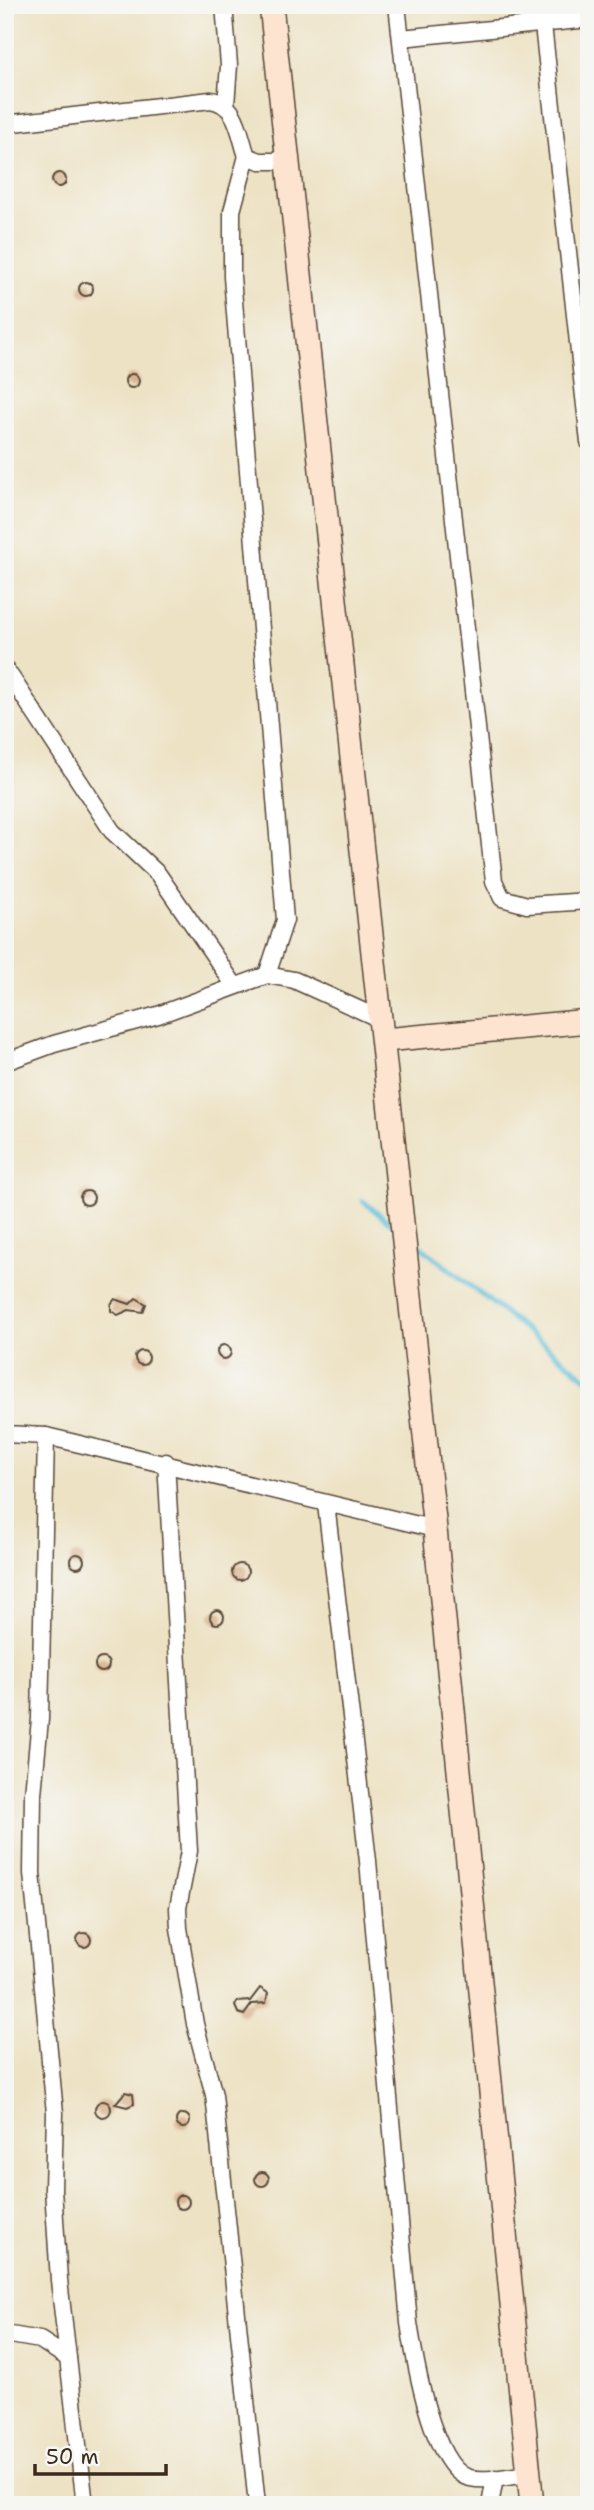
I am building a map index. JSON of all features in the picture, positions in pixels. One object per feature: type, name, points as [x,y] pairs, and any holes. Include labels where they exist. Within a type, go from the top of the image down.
[{"type":"street","points":[[223,5],[229,65],[226,105]]},
{"type":"street","points":[[271,5],[435,1529],[531,2505]]},
{"type":"street","points":[[397,5],[495,881],[502,898],[521,905],[589,901]]},
{"type":"street","points":[[401,38],[589,19]]},
{"type":"street","points":[[543,25],[589,442]]},
{"type":"street","points":[[5,124],[211,100],[226,105],[233,112],[247,156],[232,211],[232,277],[285,920],[267,975]]},
{"type":"street","points":[[247,156],[260,161],[287,161]]},
{"type":"street","points":[[5,668],[111,831],[158,874],[235,986]]},
{"type":"street","points":[[5,1062],[54,1044],[158,1015],[267,975],[294,980],[383,1030],[589,1021]]},
{"type":"street","points":[[5,1434],[46,1436],[166,1462],[435,1529]]},
{"type":"street","points":[[46,1436],[40,1719],[33,1794],[32,1873],[54,2100],[53,2189],[68,2358],[85,2505]]},
{"type":"street","points":[[166,1462],[189,1851],[178,1908],[179,1928],[195,2024],[214,2095],[257,2505]]},
{"type":"street","points":[[327,1504],[368,1861],[409,2323],[417,2378],[433,2429],[458,2471],[470,2479],[528,2474]]},
{"type":"street","points":[[5,2334],[40,2340],[68,2358]]},
{"type":"street","points":[[490,2505],[495,2478]]},
{"type":"building","points":[[56,173],[62,173],[66,180],[62,187],[56,187],[52,183],[52,177]]},
{"type":"building","points":[[83,282],[89,282],[93,289],[89,296],[83,296],[79,292],[79,286]]},
{"type":"building","points":[[129,374],[135,374],[139,381],[135,388],[129,388],[125,384],[125,378]]},
{"type":"building","points":[[84,1191],[90,1191],[94,1198],[90,1205],[84,1205],[80,1201],[80,1195]]},
{"type":"building","points":[[136,1298],[146,1304],[143,1312],[129,1310],[118,1315],[111,1311],[111,1304],[115,1299],[130,1304]]},
{"type":"building","points":[[221,1345],[227,1345],[231,1352],[227,1359],[221,1359],[217,1355],[217,1349]]},
{"type":"building","points":[[139,1351],[145,1351],[149,1358],[145,1365],[139,1365],[135,1361],[135,1355]]},
{"type":"building","points":[[74,1554],[80,1554],[84,1561],[80,1568],[74,1568],[70,1564],[70,1558]]},
{"type":"building","points":[[240,1564],[248,1572],[240,1580],[232,1572]]},
{"type":"building","points":[[214,1610],[220,1610],[224,1617],[220,1624],[214,1624],[210,1620],[210,1614]]},
{"type":"building","points":[[99,1658],[105,1658],[109,1665],[105,1672],[99,1672],[95,1668],[95,1662]]},
{"type":"building","points":[[81,1933],[87,1933],[91,1940],[87,1947],[81,1947],[77,1943],[77,1937]]},
{"type":"building","points":[[260,1988],[268,1993],[266,2003],[252,2004],[244,2015],[238,2013],[235,2006],[237,2002],[250,2001]]},
{"type":"building","points":[[125,2092],[133,2094],[134,2104],[127,2107],[115,2104]]},
{"type":"building","points":[[103,2101],[111,2109],[103,2117],[95,2109]]},
{"type":"building","points":[[180,2114],[186,2114],[190,2121],[186,2128],[180,2128],[176,2124],[176,2118]]},
{"type":"building","points":[[259,2172],[265,2172],[269,2179],[265,2186],[259,2186],[255,2182],[255,2176]]},
{"type":"building","points":[[179,2195],[185,2195],[189,2202],[185,2209],[179,2209],[175,2205],[175,2199]]},
{"type":"waterway","points":[[363,1201],[389,1222]]},
{"type":"waterway","points":[[420,1246],[589,1380]]}]
